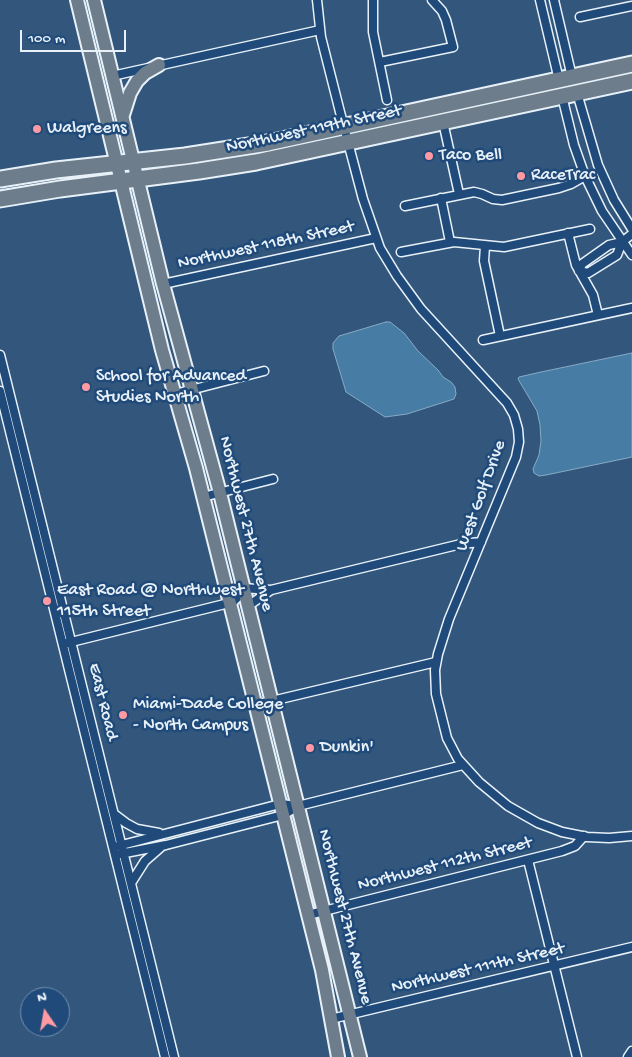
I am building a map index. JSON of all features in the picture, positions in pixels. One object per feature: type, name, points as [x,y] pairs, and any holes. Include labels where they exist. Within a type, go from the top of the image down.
[{"type":"highway","name":"Northwest 119th Street","points":[[0,179],[56,170],[226,150],[344,127],[632,64]]},
{"type":"highway","points":[[565,79],[569,95]]},
{"type":"highway","name":"Northwest 119th Street","points":[[0,199],[256,162],[632,81]]},
{"type":"main road","name":"Northwest 27th Avenue","points":[[77,0],[162,350],[192,452],[322,970],[338,1057]]},
{"type":"main road","name":"Northwest 27th Avenue","points":[[94,0],[163,284],[220,493],[360,1057]]},
{"type":"main road","points":[[123,118],[130,92],[137,81],[145,73],[159,66]]},
{"type":"street","name":"West Golf Drive","points":[[317,0],[320,30],[344,127],[363,199],[376,238],[394,271],[412,297],[500,395],[515,418],[519,437],[516,457],[449,619],[436,662],[436,694],[441,720],[451,746],[463,765],[487,790],[519,813],[550,828],[584,836],[609,838],[632,836]]},
{"type":"street","points":[[373,0],[373,27],[387,100]]},
{"type":"street","points":[[380,62],[453,47],[442,11],[432,0]]},
{"type":"street","points":[[540,0],[565,79]]},
{"type":"street","points":[[554,0],[565,79]]},
{"type":"street","points":[[580,17],[632,6]]},
{"type":"street","points":[[112,76],[320,30]]},
{"type":"street","points":[[569,95],[574,145],[585,176],[602,211],[632,255]]},
{"type":"street","points":[[569,95],[602,177],[632,229]]},
{"type":"street","points":[[443,122],[459,194]]},
{"type":"street","points":[[405,206],[474,192],[493,199],[502,200],[568,185],[585,176]]},
{"type":"street","points":[[441,198],[450,242]]},
{"type":"street","points":[[401,252],[450,242],[508,247],[590,229]]},
{"type":"street","points":[[568,234],[576,265],[594,295],[598,315]]},
{"type":"street","points":[[579,271],[582,264],[609,245],[622,242],[632,234]]},
{"type":"street","name":"Northwest 118th Street","points":[[163,284],[376,238]]},
{"type":"street","points":[[579,271],[588,273],[616,255],[622,242]]},
{"type":"street","points":[[486,246],[484,261],[500,336]]},
{"type":"street","points":[[588,260],[595,269]]},
{"type":"street","points":[[483,340],[632,308]]},
{"type":"street","name":"East Road","points":[[0,354],[3,381],[71,642],[174,1057]]},
{"type":"street","points":[[175,394],[264,371]]},
{"type":"street","name":"East Road","points":[[0,392],[165,1057]]},
{"type":"street","points":[[203,498],[272,480]]},
{"type":"street","points":[[63,644],[230,603],[238,598],[243,588],[271,590],[461,544],[481,542]]},
{"type":"street","points":[[248,606],[271,590]]},
{"type":"street","points":[[256,705],[436,662]]},
{"type":"street","points":[[113,847],[163,834],[282,810],[463,765]]},
{"type":"street","points":[[115,856],[166,845],[282,810]]},
{"type":"street","points":[[114,814],[137,829],[163,834]]},
{"type":"street","name":"Northwest 112th Street","points":[[308,915],[569,849],[584,836]]},
{"type":"street","points":[[131,883],[148,857],[166,845]]},
{"type":"street","points":[[528,860],[576,1057]]},
{"type":"street","name":"Northwest 111th Street","points":[[331,1019],[632,948]]},
{"type":"street","points":[[628,1057],[632,1051]]},
{"type":"water","points":[[390,322],[404,333],[418,351],[443,377],[451,382],[455,387],[456,394],[454,399],[407,414],[385,417],[346,392],[333,349],[333,343],[339,336]]},
{"type":"water","points":[[632,353],[632,457],[546,475],[539,476],[534,473],[533,469],[539,455],[541,441],[540,425],[537,411],[518,379],[519,377]]},
{"type":"place","name":"Walgreens","points":[[37,129]]},
{"type":"place","name":"Taco Bell","points":[[429,156]]},
{"type":"place","name":"RaceTrac","points":[[521,176]]},
{"type":"place","name":"School for Advanced Studies North","points":[[86,387]]},
{"type":"place","name":"East Road @ Northwest 115th Street","points":[[47,601]]},
{"type":"place","name":"Miami-Dade College - North Campus","points":[[123,715]]},
{"type":"place","name":"Dunkin'","points":[[310,748]]}]
